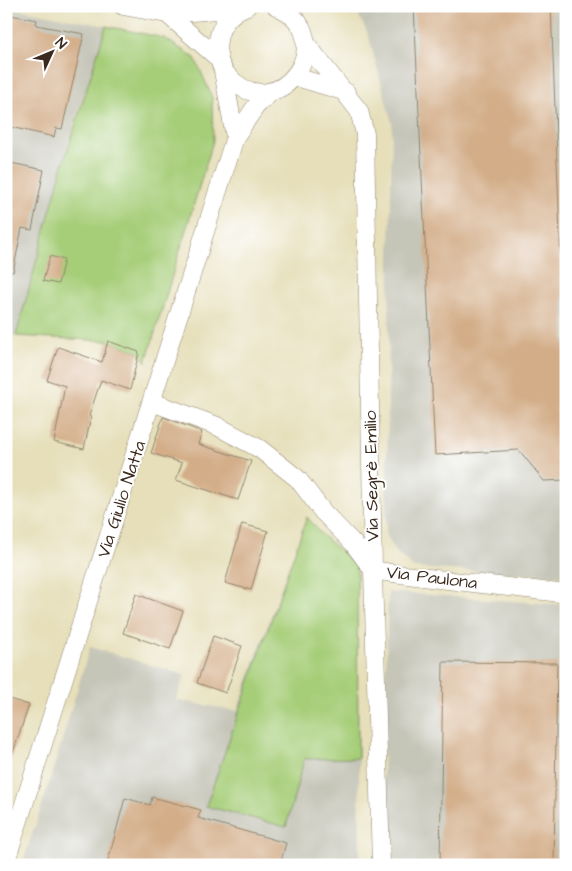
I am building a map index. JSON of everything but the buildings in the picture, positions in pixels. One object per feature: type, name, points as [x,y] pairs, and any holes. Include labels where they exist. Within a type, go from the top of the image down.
[{"type":"street","points":[[123,6],[166,14],[244,7]]},
{"type":"street","name":"Via Segrè Emilio","points":[[276,6],[285,10],[297,20],[304,38],[359,110],[365,134],[373,570],[381,865]]},
{"type":"street","points":[[298,6],[306,49],[303,64],[296,77],[346,92]]},
{"type":"street","name":"Via Giulio Natta","points":[[235,137],[217,44],[220,30],[229,17],[244,7]]},
{"type":"street","points":[[166,14],[221,64],[232,82],[244,89],[258,92],[272,91]]},
{"type":"street","name":"Via Giulio Natta","points":[[6,861],[235,137],[256,106],[272,91],[285,86],[296,77]]},
{"type":"street","name":"Via Paulona","points":[[152,402],[217,426],[260,449],[298,479],[324,512],[353,543],[373,570],[427,579],[504,585],[566,594]]},
{"type":"shaded area","points":[[354,6],[566,6],[566,576],[414,568],[395,551],[386,534],[392,123],[368,34]]},
{"type":"shaded area","points":[[6,7],[106,26],[74,123],[16,336],[6,335]]},
{"type":"shaded area","points":[[307,517],[322,535],[357,566],[360,865],[22,865],[47,790],[90,647],[185,675],[176,700],[237,711]]},
{"type":"shaded area","points":[[388,592],[566,605],[566,865],[381,865]]},
{"type":"green space","points":[[106,26],[164,38],[195,58],[212,97],[213,141],[146,362],[139,352],[108,341],[16,336],[62,168]]},
{"type":"green space","points":[[307,517],[322,535],[357,566],[358,758],[304,759],[286,827],[206,806]]}]
